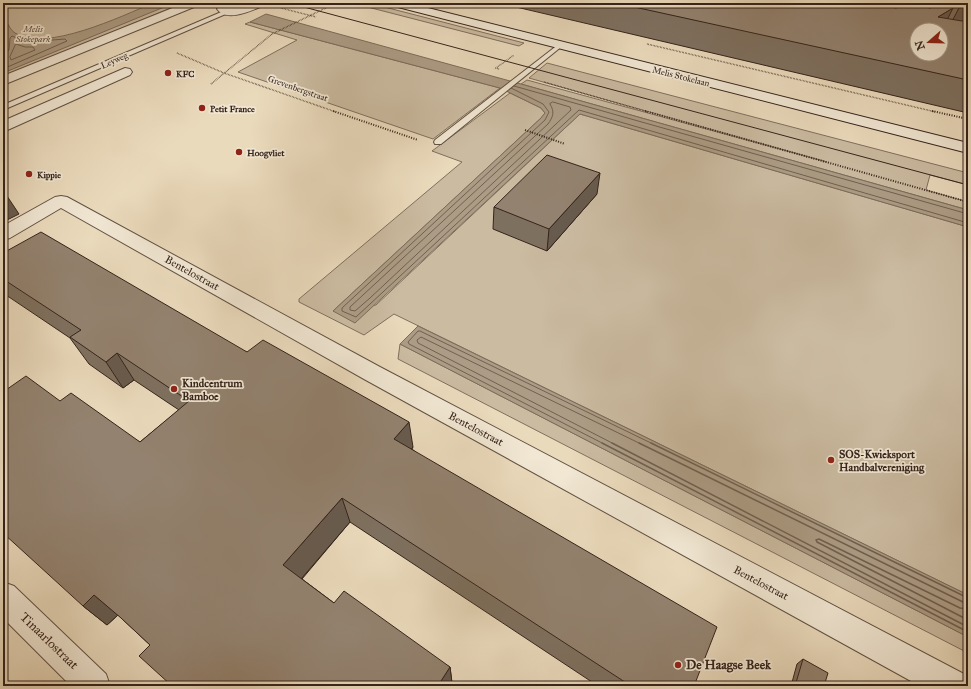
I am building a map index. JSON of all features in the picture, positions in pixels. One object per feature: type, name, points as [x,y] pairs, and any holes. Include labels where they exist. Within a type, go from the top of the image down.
[{"type":"street","points":[[3,81],[195,3]]},
{"type":"street","name":"Leyweg","points":[[227,9],[234,12],[261,3]]},
{"type":"street","name":"Melis Stokelaan","points":[[394,3],[559,46],[968,148]]},
{"type":"street","name":"Melis Stokelaan","points":[[438,3],[739,77]]},
{"type":"street","name":"Leyweg","points":[[3,127],[125,72]]},
{"type":"street","name":"Bentelostraat","points":[[3,234],[61,201],[372,373],[952,686]]},
{"type":"street","name":"Tinaarlostraat","points":[[3,596],[94,686]]},
{"type":"lane","points":[[213,8],[227,9]]},
{"type":"lane","name":"Leyweg","points":[[3,108],[227,9]]},
{"type":"lane","points":[[438,142],[559,46]]},
{"type":"path","points":[[211,84],[272,34],[336,3],[340,5]]},
{"type":"path","points":[[281,8],[316,17]]},
{"type":"path","points":[[641,42],[968,119]]},
{"type":"path","name":"Grevenbergstraat","points":[[173,51],[224,73],[418,140]]},
{"type":"path","points":[[521,77],[968,202]]},
{"type":"path","points":[[525,130],[565,144]]},
{"type":"green space","name":"Melis Stokepark","points":[[3,3],[183,3],[3,77]]},
{"type":"green space","points":[[352,3],[369,3],[524,43],[519,46]]},
{"type":"green space","points":[[250,22],[500,88],[433,139],[238,72],[297,40],[245,24]]},
{"type":"green space","points":[[547,63],[968,173],[968,185],[930,175],[926,190],[968,202],[968,210],[521,84],[527,80],[827,162],[529,78]]},
{"type":"green space","name":"SOS-Kwieksport Handbalvereniging","points":[[510,93],[541,108],[545,113],[333,311],[376,305],[580,114],[968,227],[968,595],[394,314],[364,335],[299,302],[299,299],[462,162],[432,151]]},
{"type":"green space","points":[[400,344],[968,637],[968,653],[398,359]]},
{"type":"water","points":[[153,3],[174,3],[3,73],[6,37],[3,32],[3,15],[13,32],[28,38],[45,39],[64,36],[84,30]]},
{"type":"water","points":[[266,14],[968,210],[968,227],[580,114],[355,323],[333,311],[545,113],[541,108],[500,88],[250,22]]},
{"type":"water","points":[[418,326],[968,595],[968,637],[400,344]]},
{"type":"building","points":[[616,3],[868,3],[896,8],[905,4],[931,8],[931,5],[938,4],[937,3],[954,3],[953,8],[938,17],[968,22],[968,80]]},
{"type":"building","points":[[547,155],[600,173],[549,229],[494,207]]},
{"type":"building","name":"Kindcentrum Bamboe","points":[[41,232],[247,352],[263,340],[409,422],[394,439],[717,627],[694,686],[631,686],[342,498],[283,565],[334,603],[344,591],[450,667],[441,681],[447,686],[172,686],[139,656],[150,645],[121,618],[94,595],[83,606],[3,533],[3,392],[26,376],[60,401],[71,393],[140,442],[189,401],[117,353],[106,362],[70,337],[81,330],[3,279],[3,253]]},
{"type":"building","points":[[803,659],[828,673],[824,686],[795,686]]},
{"type":"tram line","points":[[289,3],[968,185]]},
{"type":"place","name":"KFC","points":[[168,73]]},
{"type":"place","name":"Petit France","points":[[202,108]]},
{"type":"place","name":"Hoogvliet","points":[[239,152]]},
{"type":"place","name":"Kippie","points":[[29,174]]},
{"type":"place","name":"Kindcentrum Bamboe","points":[[174,389]]},
{"type":"place","name":"SOS-Kwieksport Handbalvereniging","points":[[831,460]]},
{"type":"place","name":"De Haagse Beek","points":[[678,665]]}]
